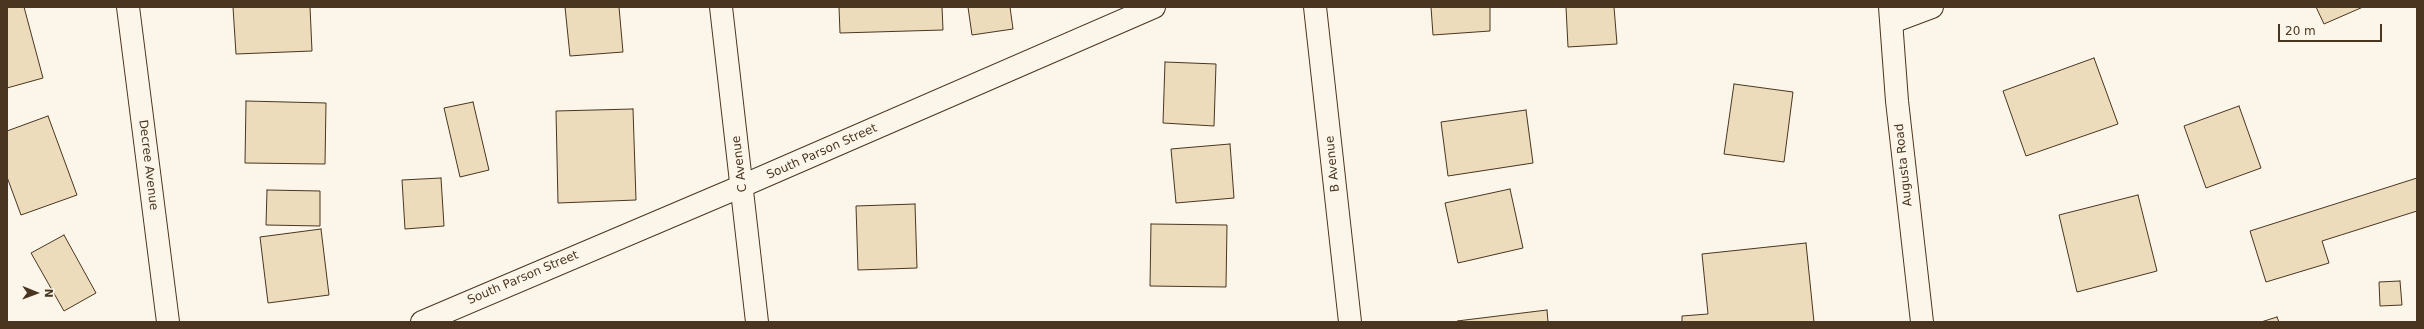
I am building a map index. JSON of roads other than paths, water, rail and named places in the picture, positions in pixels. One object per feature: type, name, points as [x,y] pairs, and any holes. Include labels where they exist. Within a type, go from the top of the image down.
[{"type":"street","name":"Decree Avenue","points":[[128,7],[168,322]]},
{"type":"street","name":"C Avenue","points":[[722,7],[757,322]]},
{"type":"street","name":"South Parson Street","points":[[422,322],[742,186],[1154,7]]},
{"type":"street","name":"B Avenue","points":[[1315,7],[1350,322]]},
{"type":"street","points":[[1891,15],[1932,7]]},
{"type":"street","name":"Augusta Road","points":[[1891,15],[1897,101],[1922,322]]}]
